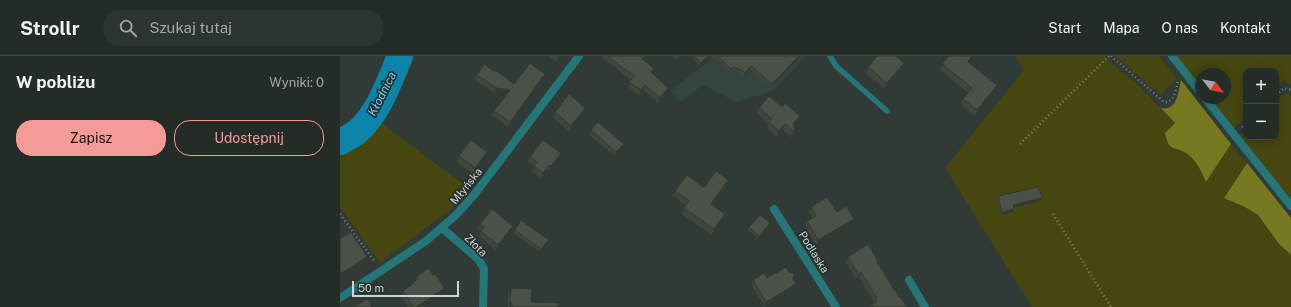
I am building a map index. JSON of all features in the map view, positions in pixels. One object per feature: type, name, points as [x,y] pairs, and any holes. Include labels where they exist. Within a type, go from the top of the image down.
[{"type":"street","name":"Młyńska","points":[[340,298],[426,241],[456,215],[474,196],[579,56]]},
{"type":"street","points":[[1172,56],[1195,85]]},
{"type":"street","points":[[1210,104],[1291,206]]},
{"type":"street","name":"Podlaska","points":[[774,209],[836,307]]},
{"type":"street","name":"Złota","points":[[442,228],[478,260],[484,269],[483,307]]},
{"type":"street","points":[[909,280],[925,307]]},
{"type":"lane","points":[[830,56],[836,66],[887,111]]},
{"type":"path","points":[[1020,144],[1110,56],[1160,99],[1167,103],[1170,102],[1174,96],[1181,67]]},
{"type":"path","points":[[1279,92],[1284,88],[1291,90]]},
{"type":"path","points":[[340,214],[381,271]]},
{"type":"path","points":[[1053,214],[1111,307]]},
{"type":"shaded area","points":[[406,56],[415,56],[406,79],[382,123],[468,188],[452,208],[380,263],[340,207],[340,149],[360,135],[377,117]]},
{"type":"shaded area","points":[[709,56],[806,56],[773,91],[736,102],[703,85],[680,102],[670,91],[712,59]]},
{"type":"shaded area","points":[[1015,56],[1104,56],[1138,85],[1175,123],[1166,140],[1170,146],[1183,151],[1192,159],[1206,182],[1231,144],[1247,163],[1224,198],[1246,207],[1262,219],[1281,245],[1291,255],[1291,307],[1032,307],[945,168],[1024,70]]},
{"type":"shaded area","points":[[1115,56],[1159,56],[1175,75],[1175,80],[1161,95]]},
{"type":"shaded area","points":[[1176,56],[1291,56],[1291,85],[1283,80],[1279,84],[1279,68],[1243,68],[1243,119],[1234,128],[1215,104],[1231,104],[1231,68],[1195,68],[1195,80]]},
{"type":"shaded area","points":[[1181,80],[1195,98],[1195,104],[1200,104],[1231,144],[1206,182],[1201,170],[1193,159],[1186,153],[1172,148],[1168,143],[1165,133],[1175,123],[1161,108],[1169,108],[1173,105],[1178,95]]},
{"type":"shaded area","points":[[1285,93],[1291,96],[1291,200],[1243,140],[1279,140],[1279,98]]},
{"type":"shaded area","points":[[1243,133],[1243,140],[1240,136]]},
{"type":"shaded area","points":[[1247,163],[1291,218],[1291,255],[1279,244],[1258,215],[1245,207],[1224,198]]},
{"type":"building","points":[[608,56],[645,56],[642,59],[654,68],[651,72],[668,88],[660,98],[645,85],[641,90],[629,82],[634,76]]},
{"type":"building","points":[[694,56],[709,56],[700,63]]},
{"type":"building","points":[[717,56],[799,56],[772,84],[751,66],[745,73],[742,70],[733,67],[731,69]]},
{"type":"building","points":[[877,56],[896,56],[904,63],[887,83],[868,67]]},
{"type":"building","points":[[949,56],[972,56],[968,62],[997,85],[977,110],[963,99],[972,88],[942,64]]},
{"type":"building","points":[[530,63],[545,74],[510,122],[494,111],[510,90],[496,88],[477,75],[484,64],[494,71],[497,71],[514,84]]},
{"type":"building","points":[[569,94],[585,108],[571,126],[555,112]]},
{"type":"building","points":[[769,96],[782,107],[785,103],[800,116],[794,122],[794,132],[785,124],[779,131],[769,122],[772,119],[759,108]]},
{"type":"building","points":[[598,122],[624,144],[616,152],[591,130]]},
{"type":"building","points":[[471,140],[487,152],[475,168],[459,156]]},
{"type":"building","points":[[543,140],[561,153],[551,166],[549,165],[543,173],[534,166],[537,162],[530,157]]},
{"type":"building","points":[[716,171],[728,180],[711,204],[725,214],[714,229],[684,208],[689,201],[675,191],[687,175],[704,188]]},
{"type":"building","points":[[1039,187],[1042,198],[1013,205],[1014,209],[1002,212],[998,196]]},
{"type":"building","points":[[827,197],[837,212],[846,206],[854,219],[818,240],[807,221],[816,216],[811,207]]},
{"type":"building","points":[[492,209],[513,226],[498,245],[481,231],[484,227],[480,224]]},
{"type":"building","points":[[760,215],[770,223],[759,236],[749,227]]},
{"type":"building","points":[[521,220],[549,240],[541,249],[515,230]]},
{"type":"building","points":[[351,232],[367,257],[340,274],[340,239]]},
{"type":"building","points":[[868,244],[878,261],[877,262],[907,307],[874,307],[872,304],[876,302],[875,299],[877,298],[861,272],[858,274],[848,257]]},
{"type":"building","points":[[786,267],[789,272],[795,273],[793,279],[796,284],[766,302],[753,280],[764,273],[767,278]]},
{"type":"building","points":[[429,268],[433,275],[435,274],[445,288],[414,307],[403,291],[418,279],[417,276]]},
{"type":"building","points":[[511,288],[532,289],[531,302],[559,303],[558,307],[512,307],[512,303],[510,303]]},
{"type":"building","points":[[368,299],[372,307],[353,307]]},
{"type":"waterway","name":"Kłodnica","points":[[340,142],[357,132],[371,116],[383,97],[400,56]]}]
